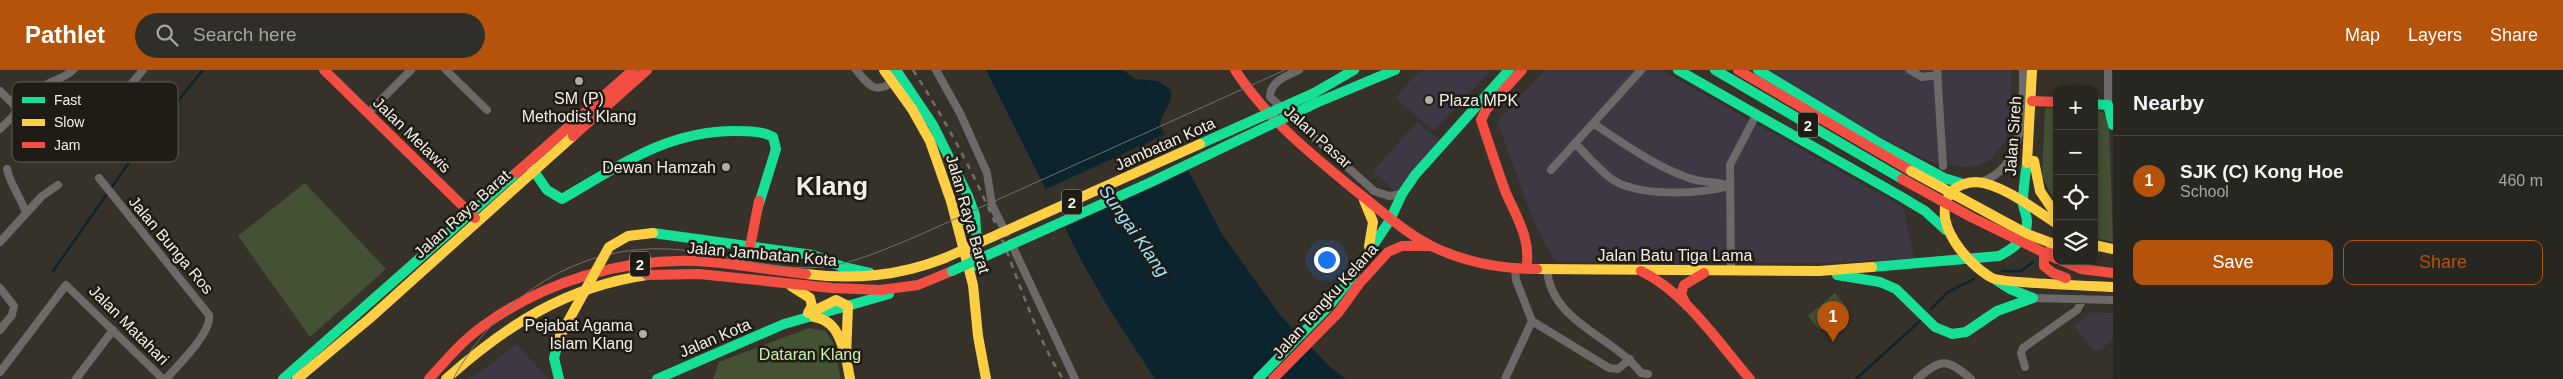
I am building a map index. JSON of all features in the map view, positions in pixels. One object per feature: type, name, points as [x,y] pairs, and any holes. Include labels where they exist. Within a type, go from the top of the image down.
[{"type":"main road","name":"Jalan Melawis","points":[[324,70],[474,217]]},
{"type":"main road","name":"Jalan Raya Barat","points":[[531,167],[633,70]]},
{"type":"main road","name":"Jalan Raya Barat","points":[[283,379],[647,70]]},
{"type":"main road","name":"Jalan Raya Barat","points":[[884,70],[912,109],[930,141],[957,222],[973,285],[978,336],[986,379]]},
{"type":"main road","points":[[896,70],[933,125],[960,179],[975,215],[977,244],[973,285]]},
{"type":"main road","name":"Jalan Pasar","points":[[1235,70],[1254,100],[1313,155],[1390,220]]},
{"type":"main road","points":[[1315,98],[1345,70]]},
{"type":"main road","name":"2","points":[[1315,98],[1354,70]]},
{"type":"main road","name":"2","points":[[1315,98],[1375,70]]},
{"type":"main road","points":[[1315,98],[1396,70]]},
{"type":"main road","name":"Jalan Tengku Kelana","points":[[1273,379],[1338,313],[1356,280],[1363,261],[1390,220],[1402,194],[1509,70]]},
{"type":"main road","points":[[1522,70],[1486,110],[1482,120],[1506,192],[1523,229],[1529,255],[1526,269]]},
{"type":"main road","points":[[1678,70],[1925,211],[1946,230],[1979,268],[2010,289],[2033,298]]},
{"type":"main road","name":"2","points":[[1715,70],[1902,180],[2013,239],[2053,257]]},
{"type":"main road","name":"2","points":[[1738,70],[1911,171],[2027,234],[2053,244]]},
{"type":"main road","points":[[1758,70],[1904,157],[1944,178],[1964,184],[1979,182],[2002,190],[2053,222]]},
{"type":"main road","name":"Jalan Sireh","points":[[2023,204],[2032,101],[2032,70]]},
{"type":"main road","name":"Jambatan Kota","points":[[945,258],[1315,98]]},
{"type":"main road","name":"Jambatan Kota","points":[[952,271],[1149,183],[1315,98]]},
{"type":"main road","points":[[2053,102],[2032,101],[2035,178],[2039,192],[2053,211]]},
{"type":"main road","points":[[2098,104],[2108,105],[2113,125]]},
{"type":"main road","points":[[1466,118],[1474,117],[1482,120]]},
{"type":"main road","points":[[531,167],[545,188],[554,196],[562,199],[656,144],[689,134],[718,129],[764,133],[774,139],[776,149],[758,207],[750,247]]},
{"type":"main road","points":[[1900,196],[1922,198],[1927,196],[1934,185],[1929,175],[1904,157]]},
{"type":"main road","points":[[1946,230],[1945,205],[1950,194],[1964,184]]},
{"type":"main road","points":[[1361,194],[1373,222],[1372,234],[1363,261]]},
{"type":"main road","points":[[1970,257],[1999,256],[2023,239],[2027,226],[2027,214],[2023,204]]},
{"type":"main road","points":[[957,222],[975,215]]},
{"type":"main road","name":"Jalan Raya Barat","points":[[297,379],[369,319],[474,217]]},
{"type":"main road","name":"Jalan Batu Tiga Lama","points":[[1390,220],[1431,246],[1466,259],[1515,269],[1819,271],[1953,261],[1970,257]]},
{"type":"main road","points":[[559,379],[554,370],[553,355],[560,336],[609,247],[628,236],[653,233],[816,256],[843,267],[885,276]]},
{"type":"main road","points":[[753,233],[768,249]]},
{"type":"main road","name":"Jalan Tengku Kelana","points":[[1258,379],[1329,306],[1379,260],[1395,248],[1431,246]]},
{"type":"main road","points":[[2053,248],[2046,254],[2044,264],[2046,270],[2052,275],[2101,286]]},
{"type":"main road","points":[[2098,248],[2113,249]]},
{"type":"main road","points":[[2098,250],[2113,258]]},
{"type":"main road","name":"Jalan Jambatan Kota","points":[[429,379],[464,341],[502,314],[559,284],[610,269],[650,263],[697,262],[840,277],[885,276],[908,273],[945,258]]},
{"type":"main road","points":[[2071,265],[2080,269],[2113,273]]},
{"type":"main road","points":[[1637,270],[1657,280],[1696,316]]},
{"type":"main road","name":"Jalan Jambatan Kota","points":[[446,379],[504,331],[584,288],[607,281],[648,275],[692,274],[845,289],[881,289],[914,286],[952,271]]},
{"type":"main road","points":[[1713,271],[1689,278],[1681,291],[1682,299],[1750,379]]},
{"type":"main road","points":[[1819,271],[1881,283],[1892,288],[1902,293],[1926,320],[1938,329],[1954,334],[1963,333],[1996,312],[2033,298]]},
{"type":"main road","points":[[741,278],[794,287],[810,298],[812,306],[808,315],[823,318],[837,330],[846,357],[850,379]]},
{"type":"main road","points":[[1993,278],[2113,287]]},
{"type":"main road","name":"Jalan Kota","points":[[657,379],[784,324],[790,319],[808,315],[836,300],[846,303],[848,306],[914,286]]},
{"type":"main road","points":[[848,321],[855,308],[862,302]]},
{"type":"main road","points":[[846,357],[848,306]]},
{"type":"street","points":[[49,82],[63,79],[73,70]]},
{"type":"street","points":[[133,82],[143,70]]},
{"type":"street","points":[[368,112],[411,70]]},
{"type":"street","points":[[446,70],[487,110]]},
{"type":"street","points":[[856,70],[868,84],[875,88],[884,88],[893,82]]},
{"type":"street","points":[[936,70],[960,113],[980,156],[987,173],[992,205],[1074,379]]},
{"type":"street","points":[[1264,109],[1266,89],[1287,70]]},
{"type":"street","points":[[1299,70],[1272,86],[1270,97],[1368,186],[1389,196],[1402,194]]},
{"type":"street","points":[[1551,170],[1641,70]]},
{"type":"street","points":[[1910,70],[1922,77],[1938,72],[1943,166]]},
{"type":"street","name":"Jalan Sireh","points":[[1979,182],[1988,180],[1999,171],[2011,155],[2019,134],[2023,110],[2023,70]]},
{"type":"street","points":[[2108,70],[2108,105]]},
{"type":"street","points":[[0,91],[12,102]]},
{"type":"street","points":[[1731,271],[1730,165],[1756,115]]},
{"type":"street","points":[[0,129],[12,118]]},
{"type":"street","points":[[1594,124],[1669,170],[1695,180],[1715,181],[1730,186]]},
{"type":"street","points":[[1576,144],[1610,178],[1630,188],[1644,191],[1712,191],[1730,186]]},
{"type":"street","points":[[7,169],[9,179],[21,197],[26,213]]},
{"type":"street","name":"Jalan Bunga Ros","points":[[99,178],[209,315],[210,321],[205,332],[165,379]]},
{"type":"street","points":[[2,236],[42,196],[58,185]]},
{"type":"street","points":[[1515,269],[1516,280],[1532,321],[1609,368],[1618,369],[1630,359]]},
{"type":"street","points":[[1547,270],[1554,296],[1568,315],[1630,359],[1641,373],[1648,374]]},
{"type":"street","name":"Jalan Matahari","points":[[0,372],[66,285],[165,379]]},
{"type":"street","points":[[0,288],[14,306],[12,315],[0,330]]},
{"type":"street","points":[[2033,298],[2113,300]]},
{"type":"street","points":[[2025,367],[2021,353],[2023,348],[2077,310],[2084,299]]},
{"type":"street","points":[[1504,379],[1532,321]]},
{"type":"street","points":[[76,379],[113,330]]},
{"type":"street","points":[[1917,379],[1938,362],[1958,367],[1972,379]]},
{"type":"shaded area","name":"Plaza MPK","points":[[1425,70],[1488,70],[1489,72],[1434,131],[1397,99],[1397,96],[1415,75]]},
{"type":"shaded area","points":[[1545,70],[1661,70],[1903,207],[1914,258],[1823,263],[1561,262],[1552,257],[1534,222],[1497,121]]},
{"type":"shaded area","points":[[1767,70],[2011,70],[2011,123],[2005,142],[1989,161],[1977,166],[1962,167],[1931,162],[1878,136]]},
{"type":"shaded area","points":[[1417,122],[1442,142],[1396,192],[1373,171]]},
{"type":"shaded area","points":[[2091,312],[2113,313],[2113,339],[2101,350],[2094,351],[2074,326]]},
{"type":"shaded area","points":[[517,344],[548,379],[468,379],[487,367]]},
{"type":"green space","points":[[2045,108],[2053,108],[2053,198],[2042,176]]},
{"type":"green space","points":[[2098,111],[2103,112],[2109,124],[2113,242],[2098,239]]},
{"type":"green space","points":[[305,183],[386,269],[310,337],[238,236]]},
{"type":"green space","points":[[1835,293],[1846,307],[1820,330],[1808,316]]},
{"type":"green space","name":"Dataran Klang","points":[[809,328],[825,331],[833,342],[841,379],[713,379],[719,362]]},
{"type":"water","name":"Sungai Klang","points":[[986,70],[1123,70],[1135,79],[1158,81],[1170,89],[1171,97],[1160,126],[1193,179],[1222,234],[1280,315],[1330,367],[1346,379],[1155,379],[1108,307],[1082,262]]},
{"type":"pier","points":[[1168,133],[1190,169],[1063,228],[1044,190]]},
{"type":"waterway","points":[[178,101],[203,70]]},
{"type":"waterway","points":[[53,271],[129,162]]},
{"type":"waterway","points":[[2002,271],[2021,271],[2033,262]]},
{"type":"waterway","points":[[1931,309],[1948,292],[1974,279]]},
{"type":"waterway","points":[[1856,379],[1920,321]]},
{"type":"tram line","points":[[453,379],[473,348],[496,320],[523,296],[552,277],[583,262],[617,253],[653,249],[690,251],[788,267],[821,267],[845,263],[915,237],[1285,70]]},
{"type":"railway","points":[[913,70],[970,169],[999,232],[1036,326],[1063,379]]},
{"type":"traffic: fast","points":[[896,70],[933,125],[968,196],[975,215],[977,244],[975,266]]},
{"type":"traffic: fast","points":[[1314,93],[1354,70]]},
{"type":"traffic: fast","points":[[1316,103],[1395,70]]},
{"type":"traffic: fast","points":[[1390,220],[1402,194],[1415,175],[1509,70]]},
{"type":"traffic: fast","points":[[1678,70],[1900,196],[1925,211],[1946,230]]},
{"type":"traffic: fast","points":[[1715,70],[1902,179]]},
{"type":"traffic: fast","points":[[1758,70],[1879,143],[1944,178],[1964,184]]},
{"type":"traffic: fast","points":[[1200,144],[1314,93]]},
{"type":"traffic: fast","points":[[952,271],[1149,183],[1316,103]]},
{"type":"traffic: fast","points":[[2098,104],[2108,105],[2113,125]]},
{"type":"traffic: fast","points":[[529,164],[547,190],[562,199],[624,163],[665,144],[687,137],[710,133],[760,132],[773,137],[776,149],[758,207]]},
{"type":"traffic: fast","points":[[1872,267],[1999,256],[2009,250],[2025,234],[2027,219],[2023,203],[2027,163]]},
{"type":"traffic: fast","points":[[283,379],[516,173]]},
{"type":"traffic: fast","points":[[957,222],[975,215]]},
{"type":"traffic: fast","points":[[1258,379],[1329,306],[1352,277],[1390,220]]},
{"type":"traffic: fast","points":[[653,233],[813,255],[843,267],[870,273]]},
{"type":"traffic: fast","points":[[1837,275],[1880,282],[1896,289],[1935,327],[1952,334],[1966,332],[1997,311],[2033,298]]},
{"type":"traffic: fast","points":[[1996,280],[2010,289],[2033,298]]},
{"type":"traffic: fast","points":[[657,379],[784,324],[889,294]]},
{"type":"traffic: fast","points":[[559,379],[554,358],[560,336]]},
{"type":"traffic: slow","points":[[884,70],[912,109],[930,141],[951,201],[973,285],[978,336],[986,379]]},
{"type":"traffic: slow","points":[[2027,163],[2032,70]]},
{"type":"traffic: slow","points":[[297,379],[369,319],[573,136]]},
{"type":"traffic: slow","points":[[945,258],[1200,144]]},
{"type":"traffic: slow","points":[[2034,161],[2040,191],[2053,210]]},
{"type":"traffic: slow","points":[[1911,171],[2027,234],[2053,244]]},
{"type":"traffic: slow","points":[[2053,221],[2007,192],[1976,182],[1965,184],[1952,191],[1945,205],[1945,217],[1954,241],[1972,263],[1992,278],[2029,283],[2113,287]]},
{"type":"traffic: slow","points":[[1364,200],[1373,222],[1369,246]]},
{"type":"traffic: slow","points":[[560,336],[609,247],[628,236],[653,233]]},
{"type":"traffic: slow","points":[[2098,246],[2113,249]]},
{"type":"traffic: slow","points":[[806,274],[842,277],[877,275],[911,269],[945,258]]},
{"type":"traffic: slow","points":[[1537,269],[1819,271],[1872,267]]},
{"type":"traffic: slow","points":[[446,379],[492,342],[539,311],[563,299],[590,289],[647,275]]},
{"type":"traffic: slow","points":[[791,286],[810,298],[812,306],[808,313]]},
{"type":"traffic: slow","points":[[812,312],[836,300],[848,306],[846,357],[850,379]]},
{"type":"traffic: slow","points":[[814,317],[831,325],[840,339],[844,351]]},
{"type":"traffic: jam","points":[[324,70],[475,218]]},
{"type":"traffic: jam","points":[[516,173],[633,70]]},
{"type":"traffic: jam","points":[[573,136],[647,70]]},
{"type":"traffic: jam","points":[[1235,70],[1261,104],[1291,135],[1356,191],[1417,238],[1451,255],[1475,262],[1512,268],[1537,269]]},
{"type":"traffic: jam","points":[[1522,70],[1486,110],[1481,120],[1496,166],[1525,239],[1527,249],[1526,269]]},
{"type":"traffic: jam","points":[[1738,70],[1911,171]]},
{"type":"traffic: jam","points":[[2032,101],[2053,102]]},
{"type":"traffic: jam","points":[[1902,179],[1971,217],[2053,257]]},
{"type":"traffic: jam","points":[[750,247],[759,201]]},
{"type":"traffic: jam","points":[[1273,379],[1338,313],[1359,284],[1388,252],[1402,246],[1430,246]]},
{"type":"traffic: jam","points":[[2053,247],[2044,256],[2044,266],[2053,273],[2066,278]]},
{"type":"traffic: jam","points":[[429,379],[461,344],[507,310],[557,285],[584,276],[612,269],[668,261],[711,262],[806,274]]},
{"type":"traffic: jam","points":[[2072,265],[2081,269],[2113,273]]},
{"type":"traffic: jam","points":[[647,275],[699,274],[832,288],[881,290],[918,285],[952,271]]},
{"type":"traffic: jam","points":[[1641,271],[1657,280],[1687,305],[1750,379]]},
{"type":"traffic: jam","points":[[1687,306],[1681,294],[1684,285],[1704,273]]},
{"type":"place","name":"SM (P) Methodist Klang","points":[[579,81]]},
{"type":"place","name":"Plaza MPK","points":[[1429,100]]},
{"type":"place","name":"Dewan Hamzah","points":[[726,167]]},
{"type":"place","name":"Pejabat Agama Islam Klang","points":[[643,334]]},
{"type":"place","name":"SJK (C) Kong Hoe","points":[[1833,342]]},
{"type":"district","name":"Klang","points":[[832,186]]}]
